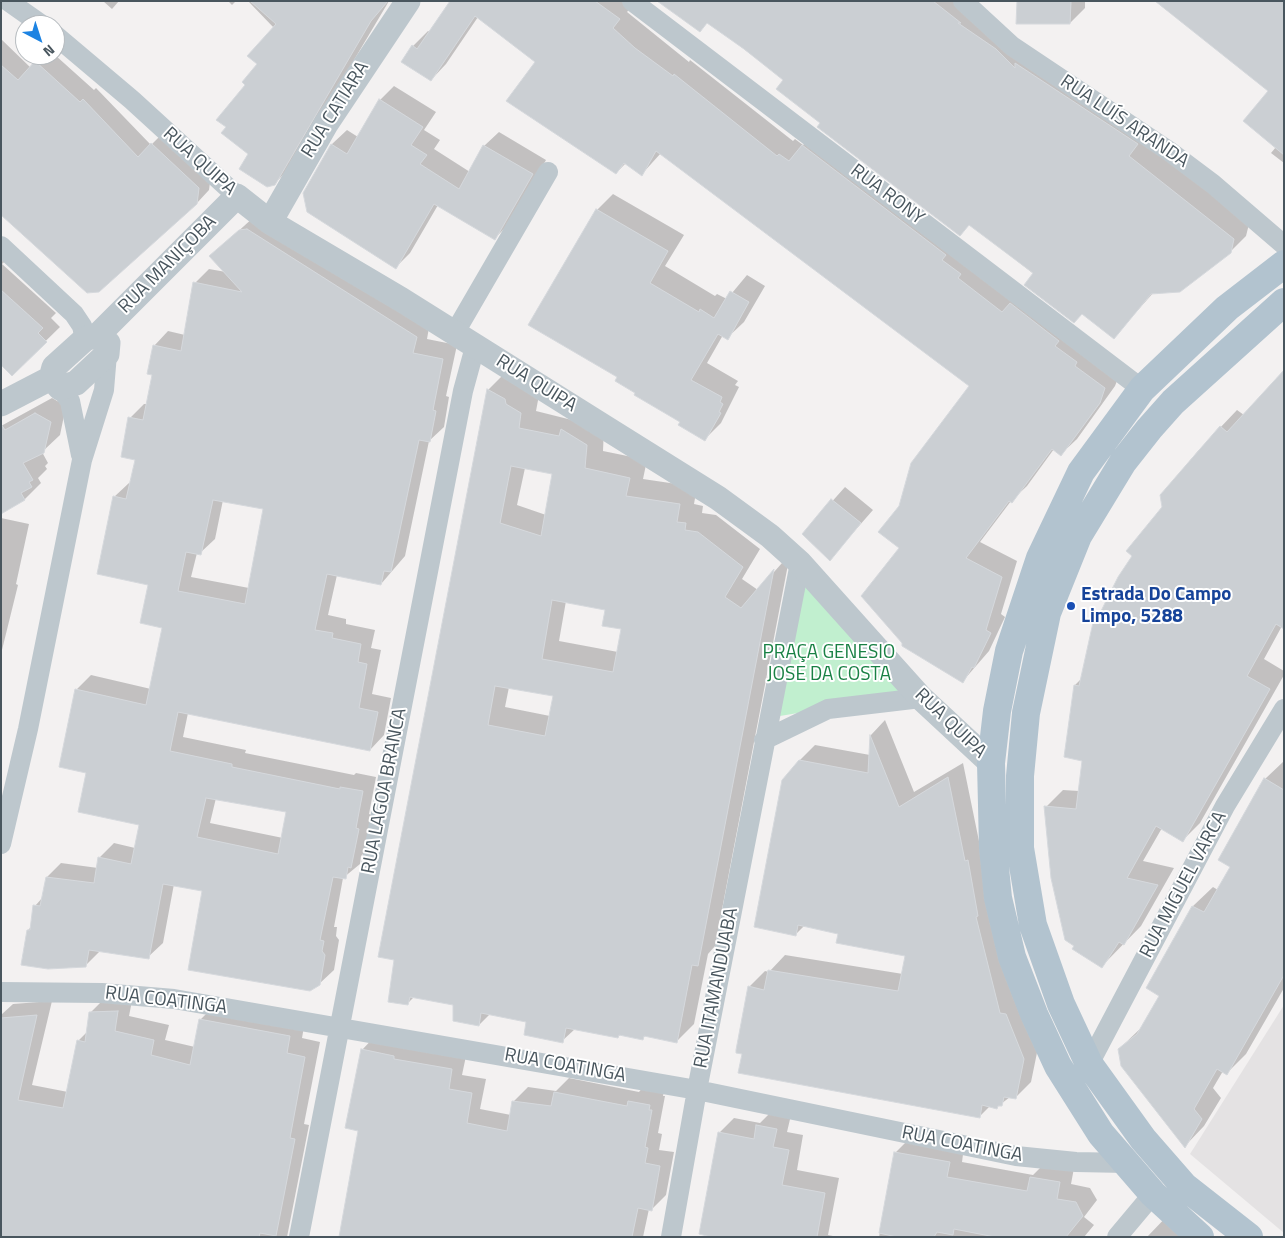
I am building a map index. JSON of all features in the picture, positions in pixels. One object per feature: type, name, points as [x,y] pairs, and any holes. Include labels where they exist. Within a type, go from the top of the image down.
[{"type":"main road","points":[[1200,1237],[1153,1194],[1101,1134],[1058,1066],[1034,1014],[1012,957],[998,898],[993,848],[991,763],[997,711],[1009,651],[1040,558],[1081,472],[1142,389],[1226,308],[1284,264]]},
{"type":"main road","points":[[1249,1237],[1184,1186],[1144,1139],[1089,1064],[1061,1004],[1033,925],[1020,848],[1020,776],[1026,713],[1047,613],[1078,536],[1123,462],[1173,402],[1284,302]]},
{"type":"street","points":[[8,1],[28,15]]},
{"type":"street","name":"RUA CATIARA","points":[[270,222],[326,124],[408,1]]},
{"type":"street","name":"RUA RONY","points":[[632,1],[1142,389]]},
{"type":"street","name":"RUA LUÍS ARANDA","points":[[963,1],[1019,52],[1176,157],[1213,184],[1284,245]]},
{"type":"street","name":"RUA QUIPA","points":[[65,43],[132,100],[237,196],[270,222],[402,300],[718,498],[770,536],[800,563],[921,698],[991,763]]},
{"type":"street","name":"RUA LAGOA BRANCA","points":[[299,1237],[463,392],[464,340],[548,172]]},
{"type":"street","name":"RUA MANIÇOBA","points":[[56,383],[54,367],[97,342],[237,196]]},
{"type":"street","points":[[1,246],[74,314],[97,342],[104,390],[82,460],[26,738],[1,844]]},
{"type":"street","points":[[1,404],[56,383],[70,401],[82,460]]},
{"type":"street","name":"RUA ITAMANDUABA","points":[[671,1237],[697,1090],[800,563]]},
{"type":"street","points":[[764,740],[828,709],[853,704],[921,698]]},
{"type":"street","name":"RUA MIGUEL VARCA","points":[[1089,1064],[1225,806],[1284,709]]},
{"type":"street","name":"RUA COATINGA","points":[[1,992],[102,992],[174,999],[697,1090],[1016,1156],[1076,1162],[1126,1163]]},
{"type":"street","points":[[1117,1237],[1153,1194]]},
{"type":"shaded area","points":[[1284,1005],[1284,1233],[1190,1154]]},
{"type":"green space","name":"PRAÇA GENESIO JOSE DA COSTA","points":[[804,572],[912,694],[774,717]]},
{"type":"building","points":[[250,1],[388,1],[371,21],[275,185],[267,187],[239,169],[248,154],[221,133],[226,127],[216,120],[245,85],[242,82],[257,64],[247,56],[276,24]]},
{"type":"building","points":[[450,1],[595,1],[620,19],[613,28],[635,48],[673,76],[674,74],[777,156],[779,154],[789,161],[802,145],[946,255],[942,260],[961,274],[958,278],[1002,312],[1010,303],[1059,341],[1055,346],[1077,362],[1075,366],[1105,388],[1100,403],[1061,456],[1052,449],[1012,503],[1009,501],[966,558],[1002,577],[986,630],[991,633],[974,668],[972,667],[963,683],[902,646],[902,643],[861,596],[899,548],[878,532],[899,506],[911,463],[969,386],[656,151],[642,176],[624,163],[616,174],[506,101],[535,62],[475,16],[431,81],[401,62],[412,45],[417,49]]},
{"type":"building","points":[[657,1],[933,1],[961,23],[958,23],[996,49],[1015,68],[1015,63],[1138,144],[1129,156],[1234,239],[1231,253],[1180,292],[1151,294],[1114,339],[1082,314],[1074,323],[1024,285],[1033,273],[969,225],[960,236],[817,127],[820,123],[776,89],[783,80],[744,49],[707,23],[700,32]]},
{"type":"building","points":[[1017,1],[1071,1],[1070,24],[1016,24]]},
{"type":"building","points":[[1155,1],[1284,1],[1284,155],[1243,121],[1268,91]]},
{"type":"building","points":[[1,65],[18,80],[31,65],[39,65],[80,102],[83,99],[138,157],[151,143],[199,188],[197,204],[99,292],[87,293],[1,215]]},
{"type":"building","points":[[379,99],[423,127],[411,145],[427,155],[420,164],[459,189],[483,145],[533,174],[495,240],[434,204],[396,269],[307,212],[303,193],[331,144],[347,154]]},
{"type":"building","points":[[596,209],[668,251],[650,283],[699,312],[700,309],[714,318],[730,291],[749,302],[728,340],[718,334],[691,380],[722,397],[720,402],[723,404],[719,412],[721,413],[705,441],[678,425],[680,422],[634,395],[635,393],[615,381],[617,377],[528,325]]},
{"type":"building","points":[[247,229],[417,337],[413,353],[443,359],[433,410],[436,411],[430,442],[419,440],[391,572],[384,571],[381,585],[327,574],[315,630],[333,633],[332,638],[361,644],[358,662],[367,664],[359,708],[378,712],[370,751],[178,712],[170,751],[232,764],[232,767],[340,789],[340,787],[363,791],[356,828],[359,829],[351,868],[348,867],[346,879],[333,877],[320,940],[324,941],[322,951],[325,955],[320,985],[310,991],[188,970],[202,891],[163,884],[149,959],[89,950],[86,967],[48,969],[21,965],[27,930],[30,930],[33,905],[40,906],[46,877],[94,883],[98,857],[131,864],[139,825],[78,812],[86,773],[59,767],[75,689],[146,705],[162,628],[140,623],[148,585],[97,574],[113,496],[126,499],[135,460],[121,457],[128,417],[143,420],[152,375],[147,374],[153,345],[181,351],[193,282],[242,292],[209,256],[239,230]],"holes":[[[213,500],[263,509],[245,604],[178,591],[186,552],[201,555]],[[206,798],[286,812],[278,854],[197,837]]]},
{"type":"building","points":[[1,290],[43,328],[38,333],[47,342],[12,376],[1,365]]},
{"type":"building","points":[[1284,370],[1284,629],[1276,624],[1247,676],[1270,689],[1183,842],[1156,826],[1127,878],[1158,885],[1124,945],[1119,942],[1102,968],[1072,949],[1074,946],[1065,940],[1051,878],[1044,806],[1076,809],[1082,761],[1064,757],[1074,685],[1079,686],[1094,618],[1097,619],[1118,577],[1132,556],[1126,551],[1162,507],[1160,495],[1220,426],[1227,432]]},
{"type":"building","points":[[487,389],[505,399],[506,404],[521,413],[519,428],[559,436],[561,429],[587,445],[585,468],[630,478],[626,496],[680,504],[677,522],[686,523],[685,530],[698,532],[743,567],[725,597],[741,608],[774,569],[698,966],[692,965],[677,1043],[644,1036],[643,1040],[619,1035],[618,1038],[566,1028],[563,1043],[524,1035],[526,1022],[481,1013],[479,1026],[453,1021],[453,1005],[410,997],[408,1005],[388,1002],[394,960],[378,957]],"holes":[[[511,466],[552,474],[541,536],[500,523]],[[552,600],[605,610],[602,626],[621,629],[613,672],[542,659]],[[495,686],[553,696],[545,736],[488,725]]]},
{"type":"building","points":[[35,413],[51,422],[44,453],[23,463],[33,480],[29,482],[32,487],[21,493],[25,500],[1,514],[1,424],[5,430]]},
{"type":"building","points":[[831,499],[861,523],[830,561],[802,534]]},
{"type":"building","points":[[870,735],[899,807],[948,777],[965,861],[968,860],[978,916],[976,917],[1000,1013],[1006,1014],[1024,1059],[1016,1099],[1004,1097],[1002,1106],[998,1106],[997,1109],[982,1105],[980,1118],[738,1073],[742,1054],[736,1053],[736,1050],[748,986],[764,990],[768,970],[898,991],[905,956],[836,943],[838,934],[798,925],[796,936],[754,927],[782,780],[799,760],[868,773]]},
{"type":"building","points":[[1264,778],[1284,790],[1284,975],[1227,1075],[1217,1069],[1194,1109],[1202,1119],[1185,1148],[1121,1066],[1118,1049],[1137,1034],[1159,996],[1146,988],[1192,906],[1204,912],[1230,867],[1218,860]]},
{"type":"building","points":[[118,1011],[115,1031],[154,1040],[151,1055],[190,1065],[199,1019],[290,1036],[287,1053],[305,1057],[290,1138],[295,1139],[276,1236],[260,1233],[259,1237],[1,1237],[1,1018],[37,1015],[18,1100],[63,1108],[77,1040],[85,1042],[89,1012]]},
{"type":"building","points":[[361,1049],[394,1056],[394,1059],[452,1069],[449,1089],[472,1093],[467,1123],[507,1131],[512,1101],[551,1106],[554,1092],[627,1106],[628,1101],[650,1105],[649,1110],[652,1110],[645,1147],[648,1148],[645,1163],[660,1166],[652,1211],[638,1208],[632,1237],[339,1237],[358,1131],[345,1128]]},
{"type":"building","points":[[756,1125],[777,1129],[773,1147],[789,1150],[782,1185],[825,1193],[817,1237],[711,1237],[699,1234],[718,1132],[754,1139]]},
{"type":"building","points":[[894,1152],[950,1162],[947,1177],[1027,1191],[1030,1177],[1060,1182],[1057,1199],[1076,1202],[1083,1216],[1066,1237],[995,1237],[954,1229],[953,1235],[937,1232],[934,1237],[897,1237],[879,1233]]},
{"type":"place","name":"Estrada Do Campo Limpo, 5288","points":[[1071,606]]}]
